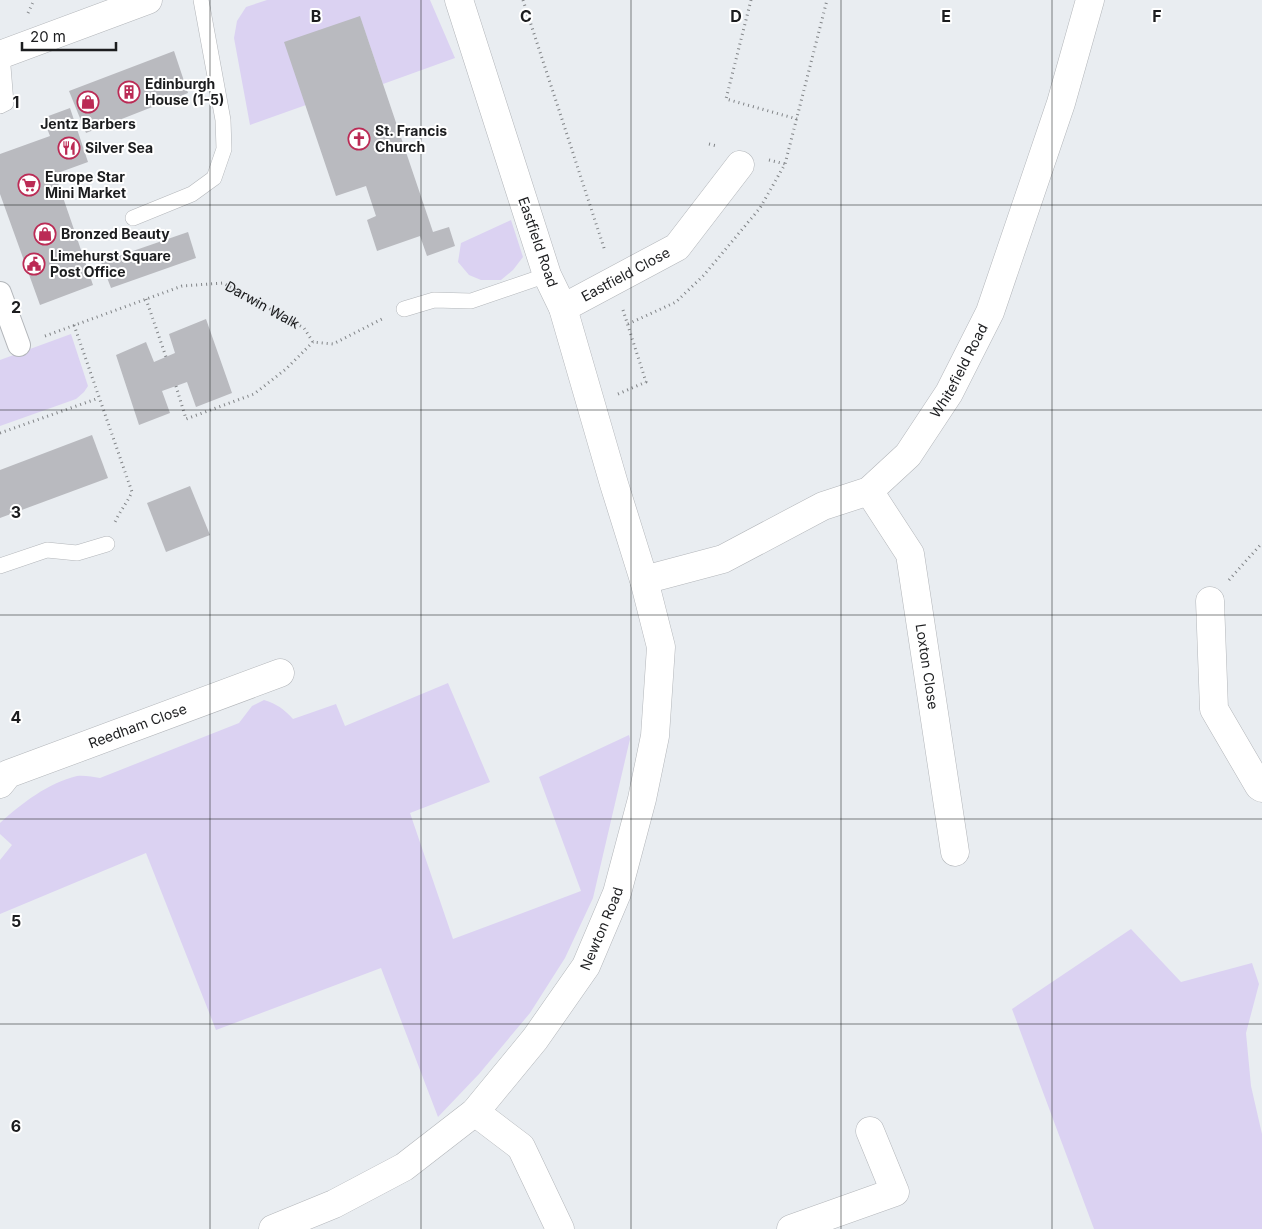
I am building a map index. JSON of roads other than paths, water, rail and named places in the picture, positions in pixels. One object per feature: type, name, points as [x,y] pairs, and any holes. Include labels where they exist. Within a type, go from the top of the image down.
[{"type":"street","points":[[1,55],[99,8],[148,0]]},
{"type":"street","name":"Eastfield Road","points":[[459,0],[546,274],[563,308],[614,484]]},
{"type":"street","name":"Whitefield Road","points":[[644,580],[723,559],[824,506],[869,491],[908,455],[949,393],[990,312],[1061,103],[1090,0]]},
{"type":"street","name":"Eastfield Close","points":[[563,308],[677,247],[740,165]]},
{"type":"street","points":[[0,293],[19,345]]},
{"type":"street","name":"Newton Road","points":[[273,1229],[334,1204],[404,1167],[475,1112],[535,1039],[586,966],[617,893],[642,799],[655,736],[661,647],[644,580],[614,484]]},
{"type":"street","name":"Loxton Close","points":[[869,491],[910,554],[955,852]]},
{"type":"street","points":[[1210,601],[1214,709],[1259,786],[1262,788]]},
{"type":"street","name":"Reedham Close","points":[[0,784],[8,774],[280,673]]},
{"type":"street","points":[[475,1112],[521,1147],[560,1229]]},
{"type":"street","points":[[791,1229],[896,1192],[870,1131]]},
{"type":"lane","points":[[133,218],[192,194],[214,178],[224,148],[223,120],[201,0]]},
{"type":"lane","points":[[0,106],[6,103],[1,55]]},
{"type":"lane","points":[[404,309],[434,300],[471,301],[546,274]]},
{"type":"lane","points":[[0,566],[48,550],[78,553],[107,544]]},
{"type":"place","name":"Edinburgh House (1-5)","points":[[129,92]]},
{"type":"place","name":"Jentz Barbers","points":[[88,102]]},
{"type":"place","name":"St. Francis Church","points":[[359,139]]},
{"type":"place","name":"Silver Sea","points":[[69,148]]},
{"type":"place","name":"Europe Star Mini Market","points":[[29,185]]},
{"type":"place","name":"Bronzed Beauty","points":[[45,234]]},
{"type":"place","name":"Limehurst Square Post Office","points":[[34,264]]}]
